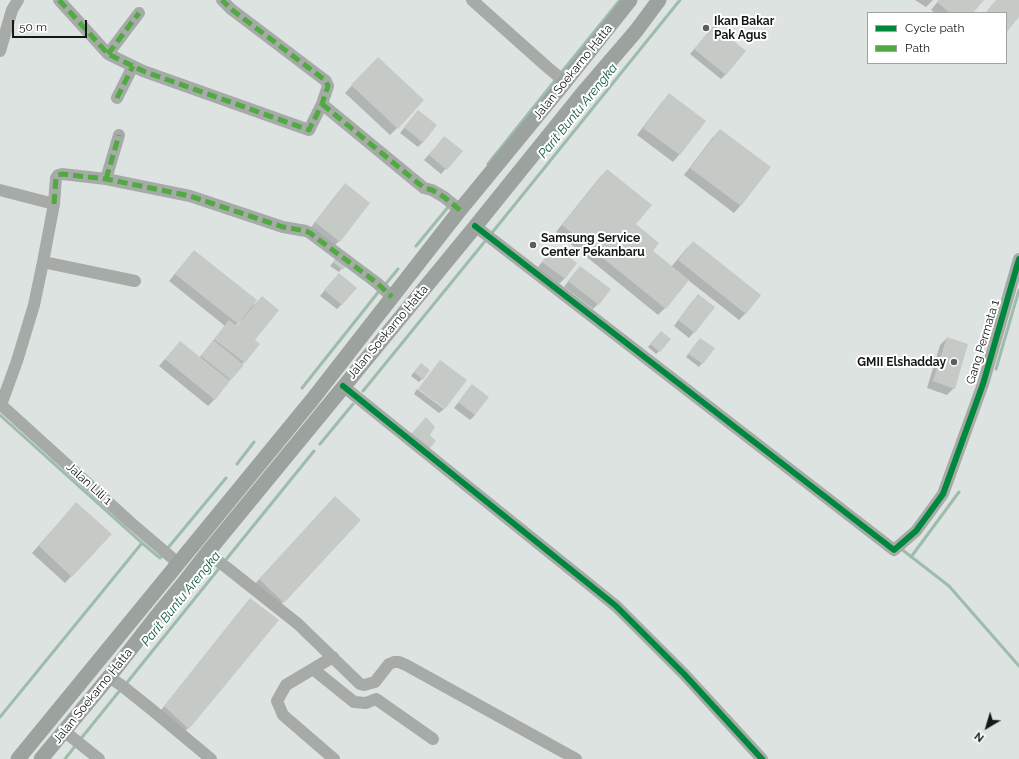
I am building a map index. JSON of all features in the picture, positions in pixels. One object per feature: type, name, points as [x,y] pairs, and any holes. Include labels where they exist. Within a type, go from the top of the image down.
[{"type":"main road","name":"Jalan Soekarno Hatta","points":[[20,758],[115,641],[170,556],[312,400],[457,207],[630,0]]},
{"type":"main road","name":"Jalan Soekarno Hatta","points":[[41,759],[73,739],[118,684],[155,618],[582,94],[636,31],[659,0]]},
{"type":"street","points":[[0,50],[12,10],[18,0]]},
{"type":"street","points":[[59,0],[108,54],[138,69],[309,130],[322,104],[328,86],[326,82],[231,9],[222,0]]},
{"type":"street","points":[[472,0],[562,80]]},
{"type":"street","points":[[108,54],[139,13]]},
{"type":"street","points":[[117,98],[138,69]]},
{"type":"street","points":[[322,104],[424,188],[438,194],[457,207]]},
{"type":"street","points":[[106,179],[118,135]]},
{"type":"street","points":[[0,405],[18,361],[34,305],[54,204],[56,178],[58,175],[62,174],[106,179],[190,196],[283,227],[306,231],[390,295]]},
{"type":"street","points":[[0,190],[54,204]]},
{"type":"street","name":"Gang Permata 1","points":[[475,226],[898,547],[916,531],[943,494],[983,384],[1019,259]]},
{"type":"street","points":[[43,262],[135,281]]},
{"type":"street","points":[[343,386],[616,606],[684,674],[762,759]]},
{"type":"street","name":"Jalan Lili 1","points":[[0,405],[170,556]]},
{"type":"street","points":[[207,553],[298,624],[360,684],[364,685],[375,682],[389,664],[399,662],[576,759]]},
{"type":"street","points":[[333,657],[286,685],[277,701],[283,716],[334,759]]},
{"type":"street","points":[[313,669],[354,702],[366,703],[376,699],[433,739]]},
{"type":"street","points":[[118,684],[212,759]]},
{"type":"street","points":[[73,739],[99,759]]},
{"type":"building","points":[[939,0],[984,0],[974,12],[949,12],[937,2]]},
{"type":"building","points":[[996,0],[1019,0],[1019,17],[1007,32],[1007,12],[986,12]]},
{"type":"building","points":[[714,25],[746,51],[726,75],[694,49]]},
{"type":"building","points":[[378,57],[424,100],[398,129],[351,85]]},
{"type":"building","points":[[669,93],[706,121],[680,155],[643,128]]},
{"type":"building","points":[[418,110],[437,125],[423,143],[404,127]]},
{"type":"building","points":[[720,129],[771,167],[741,206],[690,168]]},
{"type":"building","points":[[444,136],[463,151],[447,170],[429,155]]},
{"type":"building","points":[[607,169],[652,205],[636,224],[659,243],[653,251],[689,280],[666,309],[562,225]]},
{"type":"building","points":[[345,183],[370,203],[340,242],[315,222]]},
{"type":"building","points":[[693,241],[761,295],[746,314],[678,260]]},
{"type":"building","points":[[554,246],[577,263],[565,279],[542,262]]},
{"type":"building","points":[[194,250],[257,300],[238,324],[175,274]]},
{"type":"building","points":[[339,254],[349,262],[343,270],[333,262]]},
{"type":"building","points":[[580,266],[611,289],[599,305],[568,281]]},
{"type":"building","points":[[339,273],[357,288],[342,305],[324,290]]},
{"type":"building","points":[[698,294],[715,307],[695,333],[678,320]]},
{"type":"building","points":[[262,296],[279,310],[255,340],[260,344],[245,363],[214,339],[229,320],[237,326]]},
{"type":"building","points":[[661,331],[671,339],[660,352],[650,344]]},
{"type":"building","name":"GMII Elshadday","points":[[947,337],[968,344],[955,389],[933,381]]},
{"type":"building","points":[[700,338],[715,348],[703,364],[688,354]]},
{"type":"building","points":[[213,340],[244,365],[231,380],[201,356]]},
{"type":"building","points":[[180,341],[230,381],[215,400],[165,359]]},
{"type":"building","points":[[440,360],[467,380],[445,409],[418,389]]},
{"type":"building","points":[[421,363],[430,370],[423,380],[414,372]]},
{"type":"building","points":[[472,384],[489,397],[475,415],[458,402]]},
{"type":"building","points":[[426,417],[435,427],[430,435],[436,441],[429,449],[411,434]]},
{"type":"building","points":[[335,496],[361,520],[284,603],[259,579]]},
{"type":"building","points":[[76,502],[112,534],[72,577],[39,546]]},
{"type":"building","points":[[250,598],[279,620],[189,729],[164,706]]},
{"type":"waterway","name":"Parit Buntu Arengka","points":[[561,73],[620,0]]},
{"type":"waterway","name":"Parit Buntu Arengka","points":[[491,234],[680,0]]},
{"type":"waterway","name":"Parit Buntu Arengka","points":[[488,164],[557,78]]},
{"type":"waterway","name":"Parit Buntu Arengka","points":[[416,246],[449,206]]},
{"type":"waterway","name":"Parit Buntu Arengka","points":[[363,391],[486,240]]},
{"type":"waterway","name":"Parit Buntu Arengka","points":[[384,286],[398,269]]},
{"type":"waterway","name":"Parit Buntu Arengka","points":[[302,388],[380,290]]},
{"type":"waterway","points":[[996,369],[1019,290]]},
{"type":"waterway","name":"Parit Buntu Arengka","points":[[320,444],[353,404]]},
{"type":"waterway","points":[[0,415],[142,543]]},
{"type":"waterway","name":"Parit Buntu Arengka","points":[[237,464],[254,442]]},
{"type":"waterway","name":"Parit Buntu Arengka","points":[[224,562],[314,451]]},
{"type":"waterway","name":"Parit Buntu Arengka","points":[[167,549],[226,478]]},
{"type":"waterway","points":[[911,557],[959,492]]},
{"type":"waterway","name":"Parit Buntu Arengka","points":[[0,717],[142,543],[160,558],[163,554]]},
{"type":"waterway","points":[[900,548],[949,586],[1019,666]]},
{"type":"waterway","name":"Parit Buntu Arengka","points":[[125,685],[221,566]]},
{"type":"waterway","name":"Parit Buntu Arengka","points":[[79,741],[121,689]]},
{"type":"waterway","name":"Parit Buntu Arengka","points":[[65,759],[76,745]]},
{"type":"marked path","points":[[59,0],[108,54],[143,71],[309,130],[322,104],[328,86],[326,81],[231,9],[222,0]]},
{"type":"marked path","points":[[108,54],[139,13]]},
{"type":"marked path","points":[[117,98],[133,66]]},
{"type":"marked path","points":[[322,104],[424,188],[432,190],[444,197],[460,210]]},
{"type":"marked path","points":[[106,179],[119,135]]},
{"type":"marked path","points":[[54,204],[56,178],[58,175],[62,174],[106,179],[190,196],[283,227],[306,231],[377,283],[392,297]]},
{"type":"cycle path","points":[[475,226],[894,550],[916,531],[943,494],[983,384],[1019,259]]},
{"type":"cycle path","points":[[343,386],[616,606],[684,674],[762,759]]},
{"type":"place","name":"Ikan Bakar Pak Agus","points":[[706,28]]},
{"type":"place","name":"Samsung Service Center Pekanbaru","points":[[533,245]]},
{"type":"place","name":"GMII Elshadday","points":[[954,362]]}]
